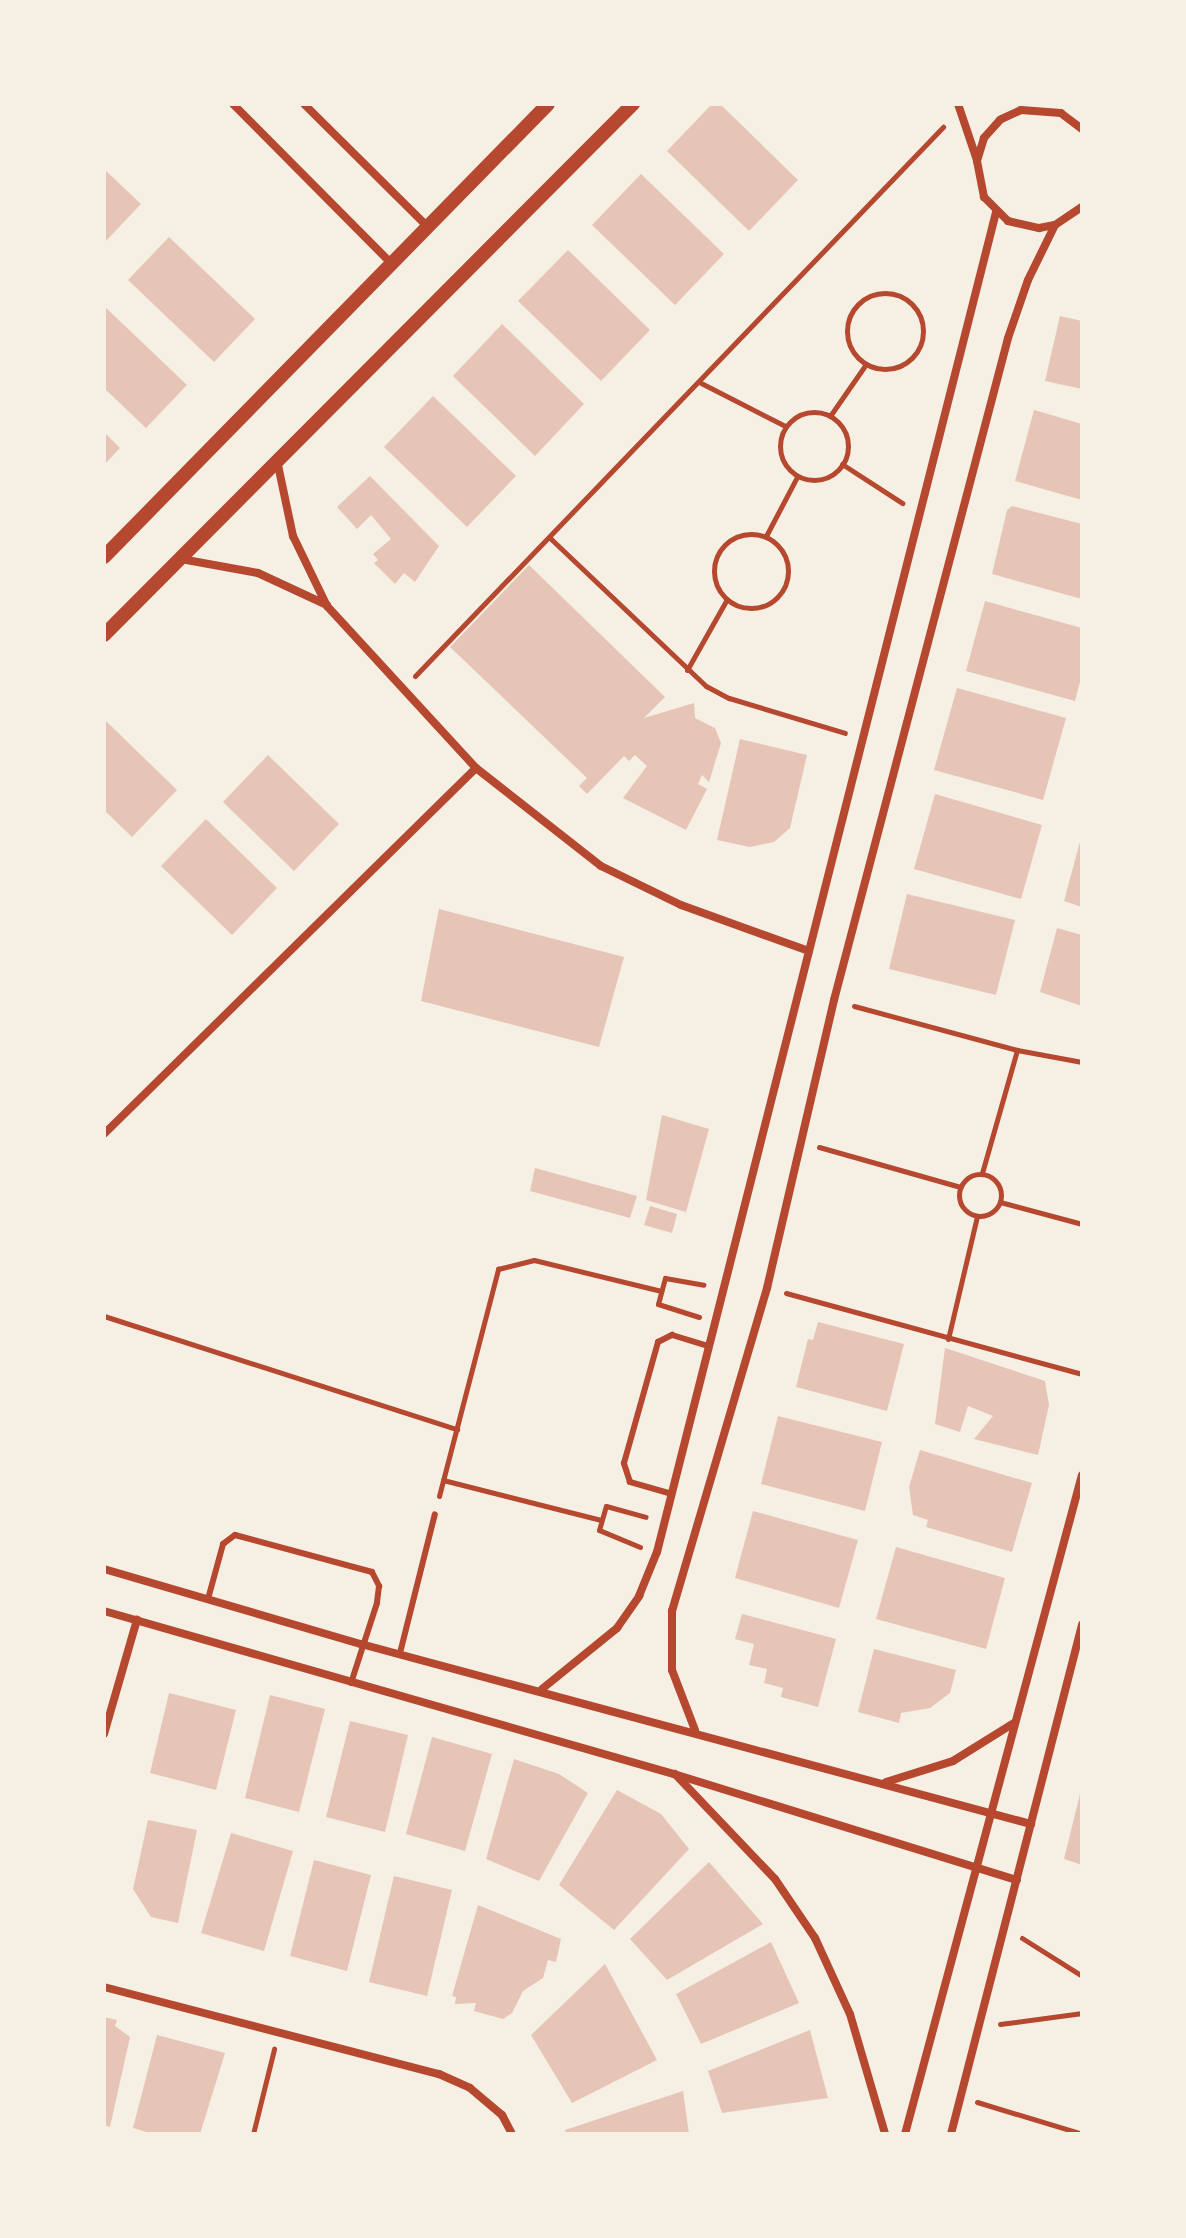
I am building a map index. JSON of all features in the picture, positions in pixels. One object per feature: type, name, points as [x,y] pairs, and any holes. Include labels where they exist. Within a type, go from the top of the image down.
[{"type":"street","points":[[233,104],[392,264]]},
{"type":"street","points":[[304,104],[427,226]]},
{"type":"street","points":[[104,557],[548,104]]},
{"type":"street","points":[[104,635],[278,465],[633,104]]},
{"type":"street","points":[[960,106],[977,161],[984,197],[996,212],[1024,226],[1055,225]]},
{"type":"street","points":[[977,161],[984,138],[1000,120],[1021,110],[1042,106],[1080,125]]},
{"type":"street","points":[[695,1730],[672,1670],[672,1611],[767,1288],[834,1000],[1008,338],[1028,280],[1055,225],[1082,207]]},
{"type":"street","points":[[542,1689],[617,1628],[639,1596],[657,1552],[996,212]]},
{"type":"street","points":[[278,465],[293,536],[327,606],[476,768],[601,866],[681,905],[809,951]]},
{"type":"street","points":[[181,559],[258,573],[327,606]]},
{"type":"street","points":[[104,1134],[476,768]]},
{"type":"street","points":[[905,2134],[974,1867],[1082,1475]]},
{"type":"street","points":[[104,1569],[361,1644],[695,1730],[1031,1824]]},
{"type":"street","points":[[104,1611],[674,1774],[1017,1880]]},
{"type":"street","points":[[104,1734],[137,1620]]},
{"type":"street","points":[[951,2134],[1082,1625]]},
{"type":"street","points":[[884,1783],[953,1761],[1015,1723]]},
{"type":"street","points":[[674,1774],[775,1879],[815,1938],[850,2014],[885,2134]]},
{"type":"street","points":[[104,1987],[439,2074],[470,2088],[502,2115],[512,2134]]},
{"type":"lane","points":[[672,1494],[630,1482],[624,1463],[658,1342],[672,1335],[709,1346]]},
{"type":"lane","points":[[400,1653],[435,1514]]},
{"type":"lane","points":[[208,1599],[223,1544],[235,1535],[372,1572],[379,1586],[377,1603],[361,1644],[351,1683]]},
{"type":"path","points":[[404,688],[701,383],[960,106]]},
{"type":"path","points":[[900,296],[918,312],[923,324],[919,349],[902,366],[889,369],[866,364],[849,344],[849,319],[863,300],[900,296]]},
{"type":"path","points":[[830,416],[866,364]]},
{"type":"path","points":[[701,383],[785,426]]},
{"type":"path","points":[[801,413],[830,416],[848,443],[842,464],[817,480],[797,476],[779,448],[785,426],[801,413]]},
{"type":"path","points":[[842,464],[919,514]]},
{"type":"path","points":[[766,536],[797,476]]},
{"type":"path","points":[[742,534],[766,536],[788,562],[779,595],[748,608],[727,599],[715,579],[722,546],[742,534]]},
{"type":"path","points":[[550,538],[687,670],[729,698],[863,739]]},
{"type":"path","points":[[687,670],[727,599]]},
{"type":"path","points":[[834,1000],[1017,1050],[1082,1062]]},
{"type":"path","points":[[982,1173],[1017,1050]]},
{"type":"path","points":[[802,1142],[960,1187]]},
{"type":"path","points":[[982,1173],[998,1184],[1000,1202],[987,1216],[977,1216],[961,1206],[960,1187],[965,1180],[982,1173]]},
{"type":"path","points":[[1000,1202],[1082,1224]]},
{"type":"path","points":[[948,1339],[977,1216]]},
{"type":"path","points":[[435,1514],[498,1269],[534,1260],[661,1291]]},
{"type":"path","points":[[715,1321],[658,1307],[661,1291],[668,1278],[723,1289]]},
{"type":"path","points":[[767,1288],[1082,1374]]},
{"type":"path","points":[[104,1316],[457,1429]]},
{"type":"path","points":[[443,1480],[601,1520]]},
{"type":"path","points":[[657,1552],[602,1535],[601,1520],[611,1505],[664,1523]]},
{"type":"path","points":[[1005,1926],[1082,1976]]},
{"type":"path","points":[[979,2026],[1082,2013]]},
{"type":"path","points":[[253,2134],[278,2032]]},
{"type":"path","points":[[961,2098],[1082,2134]]},
{"type":"building","points":[[712,104],[720,104],[798,180],[749,231],[667,151]]},
{"type":"building","points":[[104,169],[141,204],[104,243]]},
{"type":"building","points":[[641,174],[724,254],[675,305],[592,225]]},
{"type":"building","points":[[169,237],[255,319],[214,362],[128,280]]},
{"type":"building","points":[[568,250],[650,330],[601,381],[518,301]]},
{"type":"building","points":[[104,306],[187,385],[146,428],[104,388]]},
{"type":"building","points":[[1060,316],[1082,321],[1082,389],[1045,381]]},
{"type":"building","points":[[502,324],[584,404],[535,456],[453,376]]},
{"type":"building","points":[[433,396],[516,476],[467,527],[384,447]]},
{"type":"building","points":[[1034,410],[1082,424],[1082,500],[1015,481]]},
{"type":"building","points":[[104,432],[120,448],[104,465]]},
{"type":"building","points":[[370,476],[439,546],[415,582],[404,573],[395,584],[374,563],[378,560],[373,554],[391,539],[371,515],[357,529],[337,507]]},
{"type":"building","points":[[1012,506],[1082,524],[1082,599],[992,574],[1007,510]]},
{"type":"building","points":[[529,565],[665,697],[644,718],[694,703],[695,718],[715,728],[721,743],[709,782],[702,775],[698,784],[707,789],[686,830],[623,798],[647,766],[635,755],[629,761],[624,756],[587,794],[579,786],[587,778],[450,647]]},
{"type":"building","points":[[985,601],[1082,628],[1082,674],[1075,701],[966,671]]},
{"type":"building","points":[[957,688],[1066,718],[1043,800],[934,770]]},
{"type":"building","points":[[106,721],[177,790],[132,837],[104,810]]},
{"type":"building","points":[[740,739],[807,755],[790,828],[774,842],[750,847],[717,840]]},
{"type":"building","points":[[268,755],[339,824],[294,871],[223,802]]},
{"type":"building","points":[[935,794],[1042,825],[1021,899],[914,869]]},
{"type":"building","points":[[206,819],[277,888],[232,935],[161,866]]},
{"type":"building","points":[[1082,838],[1082,907],[1064,901]]},
{"type":"building","points":[[907,894],[1015,920],[996,995],[889,969]]},
{"type":"building","points":[[439,909],[624,957],[599,1047],[421,1001]]},
{"type":"building","points":[[1057,928],[1082,935],[1082,1006],[1040,992]]},
{"type":"building","points":[[662,1115],[709,1129],[686,1212],[646,1200]]},
{"type":"building","points":[[535,1168],[637,1196],[630,1218],[530,1191]]},
{"type":"building","points":[[650,1206],[677,1214],[672,1233],[644,1225]]},
{"type":"building","points":[[818,1322],[904,1344],[887,1411],[796,1387],[808,1339],[813,1340]]},
{"type":"building","points":[[945,1348],[1045,1381],[1049,1405],[1038,1455],[974,1439],[993,1416],[968,1406],[960,1432],[935,1424]]},
{"type":"building","points":[[778,1416],[882,1442],[865,1511],[761,1484]]},
{"type":"building","points":[[920,1450],[1032,1483],[1012,1552],[926,1527],[928,1520],[913,1515],[909,1487]]},
{"type":"building","points":[[753,1511],[858,1540],[839,1608],[735,1578]]},
{"type":"building","points":[[896,1547],[1005,1578],[986,1649],[876,1619]]},
{"type":"building","points":[[742,1614],[836,1639],[818,1707],[781,1697],[783,1688],[764,1683],[767,1669],[749,1665],[754,1644],[735,1639]]},
{"type":"building","points":[[874,1649],[956,1670],[950,1693],[930,1708],[901,1713],[899,1723],[858,1712]]},
{"type":"building","points":[[169,1693],[236,1710],[216,1790],[150,1773]]},
{"type":"building","points":[[270,1695],[325,1709],[299,1812],[245,1798]]},
{"type":"building","points":[[350,1721],[408,1735],[385,1832],[326,1817]]},
{"type":"building","points":[[432,1737],[492,1754],[465,1851],[406,1834]]},
{"type":"building","points":[[514,1759],[559,1774],[588,1793],[539,1881],[486,1859]]},
{"type":"building","points":[[617,1790],[661,1814],[689,1849],[614,1930],[559,1885]]},
{"type":"building","points":[[1082,1790],[1082,1865],[1064,1859]]},
{"type":"building","points":[[148,1820],[197,1830],[178,1923],[151,1917],[133,1889]]},
{"type":"building","points":[[231,1833],[293,1851],[264,1951],[201,1933]]},
{"type":"building","points":[[314,1860],[371,1875],[347,1971],[290,1956]]},
{"type":"building","points":[[709,1862],[763,1924],[667,1980],[630,1939]]},
{"type":"building","points":[[394,1876],[452,1890],[427,1996],[369,1982]]},
{"type":"building","points":[[478,1905],[561,1939],[556,1962],[548,1960],[543,1978],[523,1991],[512,2013],[503,2019],[474,2011],[476,2003],[455,2004],[456,1997],[452,1996]]},
{"type":"building","points":[[771,1942],[799,2003],[701,2044],[676,1994]]},
{"type":"building","points":[[605,1964],[657,2060],[572,2103],[531,2035]]},
{"type":"building","points":[[104,2017],[117,2020],[115,2026],[130,2037],[110,2127],[104,2125]]},
{"type":"building","points":[[810,2030],[828,2098],[722,2113],[708,2071]]},
{"type":"building","points":[[157,2035],[225,2053],[200,2134],[153,2134],[133,2128]]},
{"type":"building","points":[[683,2091],[689,2134],[566,2134],[565,2130]]}]
